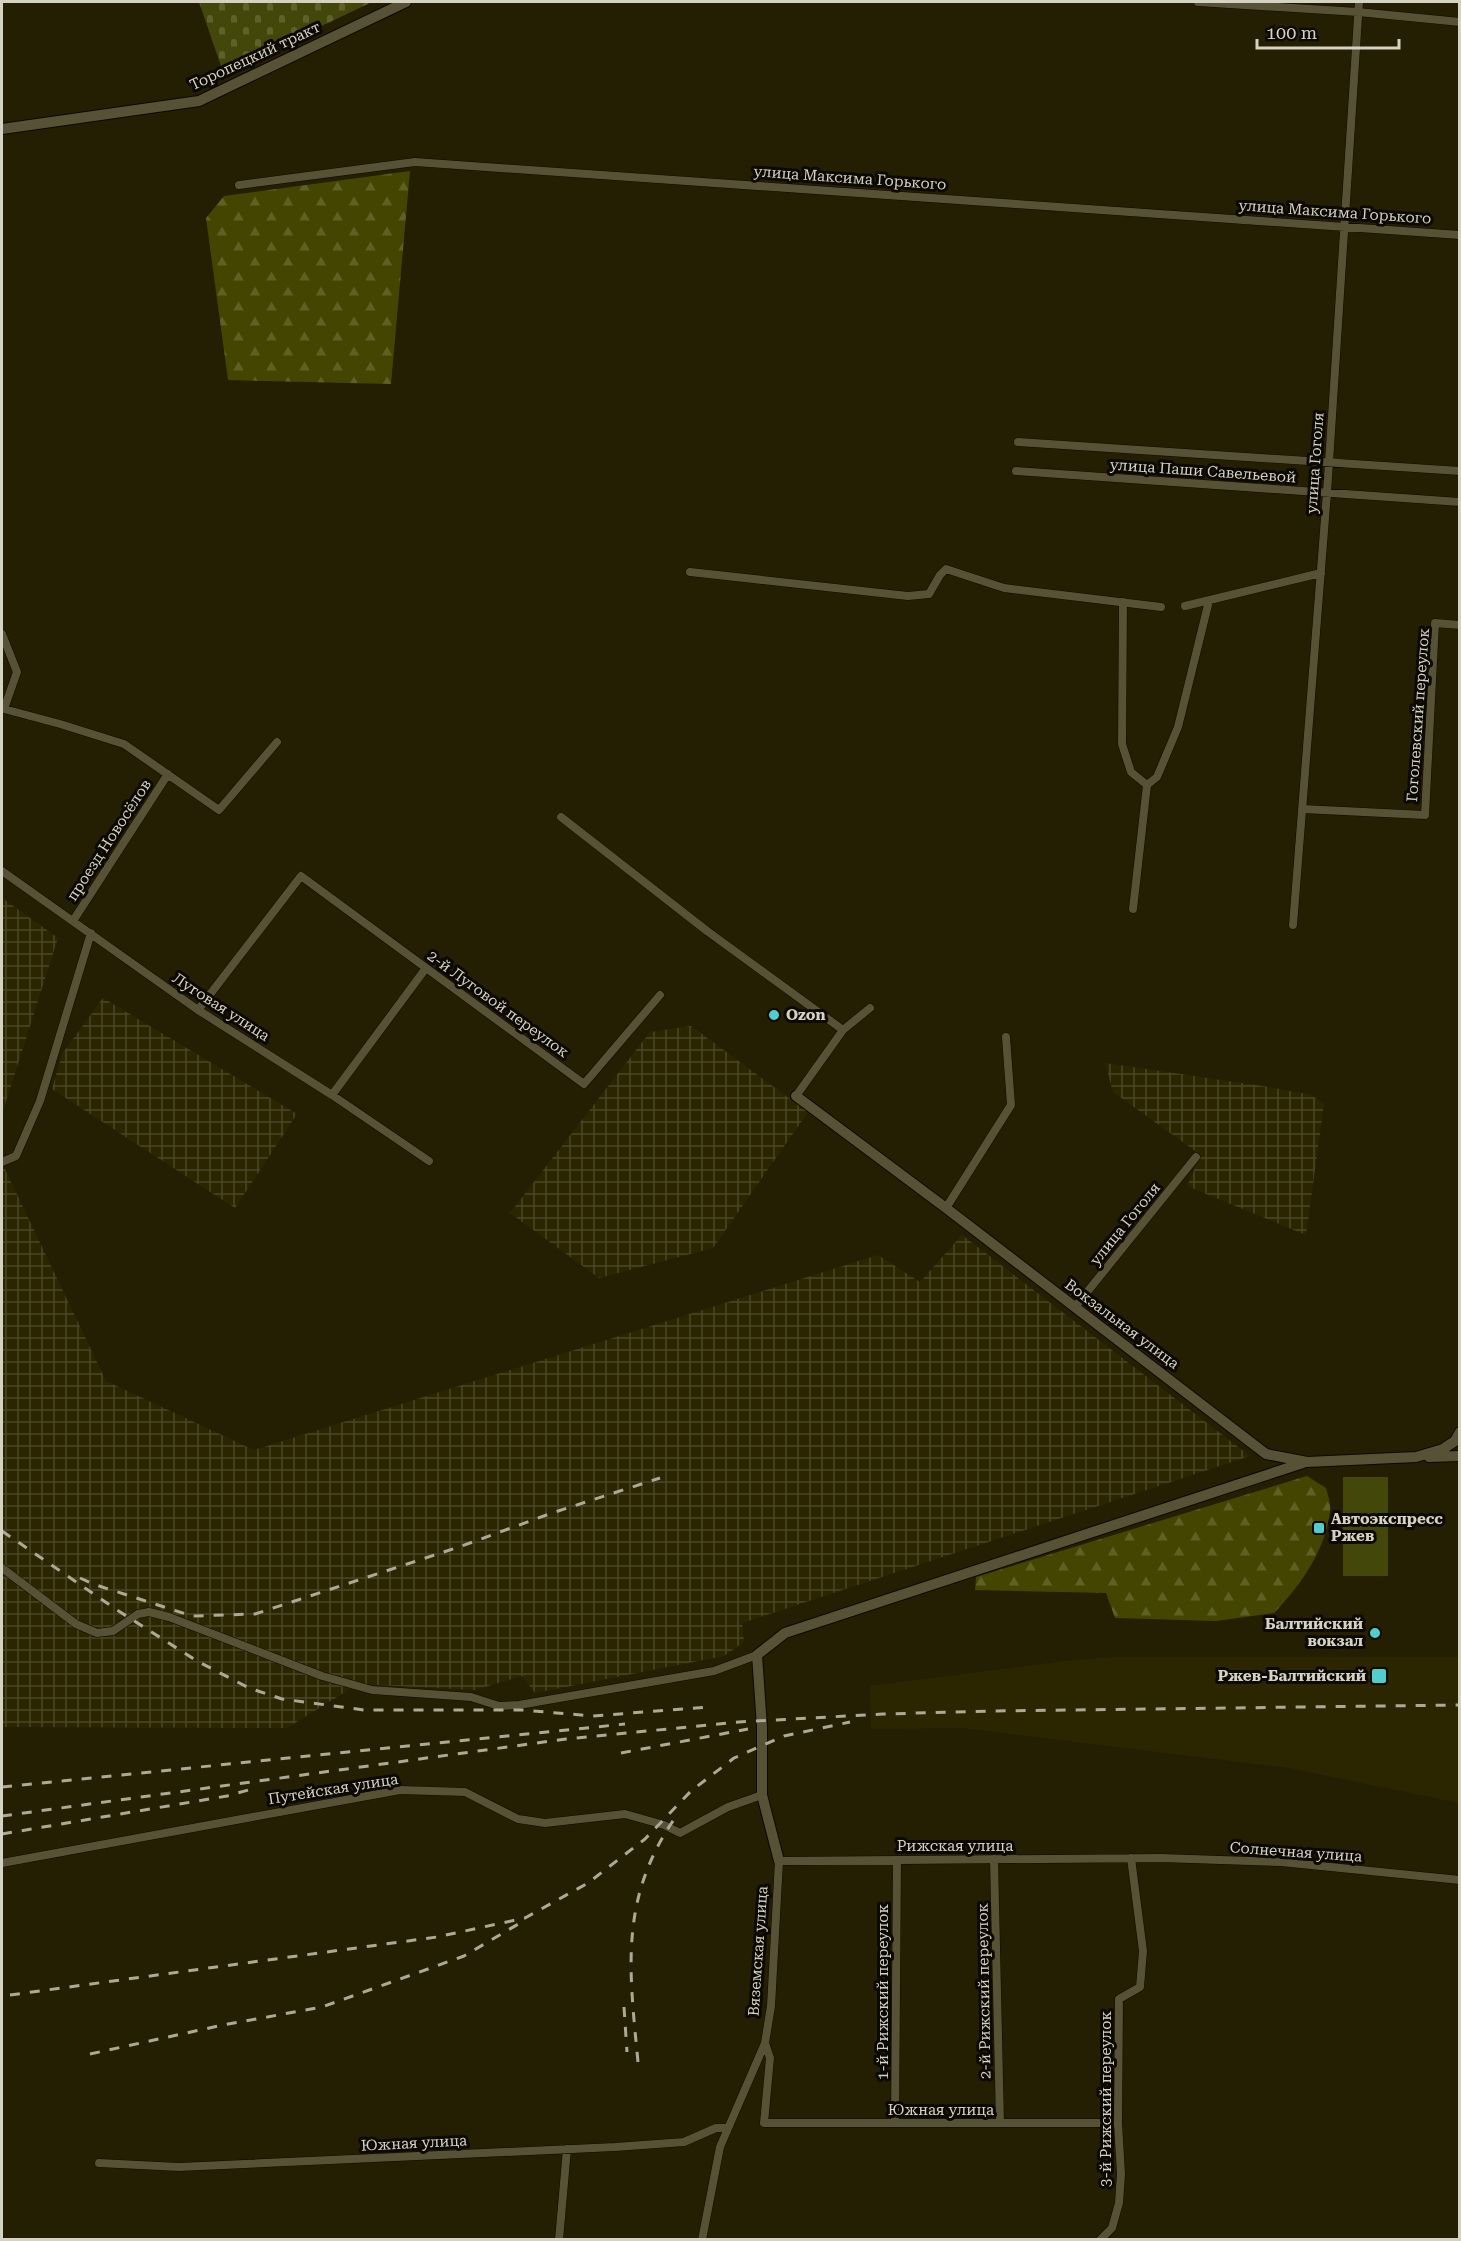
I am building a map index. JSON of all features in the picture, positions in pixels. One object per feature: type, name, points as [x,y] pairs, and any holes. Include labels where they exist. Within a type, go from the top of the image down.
[{"type":"street","name":"Торопецкий тракт","points":[[2,129],[199,101],[406,2]]},
{"type":"street","points":[[1198,2],[1358,12],[1460,22]]},
{"type":"street","name":"улица Гоголя","points":[[1293,925],[1327,493],[1359,2]]},
{"type":"street","name":"улица Максима Горького","points":[[239,185],[415,162],[1460,235]]},
{"type":"street","name":"улица Паши Савельевой","points":[[1018,442],[1460,471]]},
{"type":"street","name":"улица Паши Савельевой","points":[[1016,471],[1460,502]]},
{"type":"street","points":[[690,572],[908,596],[929,594],[946,569],[1004,588],[1161,607]]},
{"type":"street","points":[[1185,606],[1320,573]]},
{"type":"street","points":[[1133,909],[1148,785],[1157,777],[1178,727],[1209,601]]},
{"type":"street","points":[[1123,602],[1122,744],[1131,772],[1148,785]]},
{"type":"street","name":"Гоголевский переулок","points":[[1302,808],[1425,815],[1435,623],[1460,625]]},
{"type":"street","points":[[2,634],[17,672],[3,712],[60,724],[124,744],[219,810],[277,742]]},
{"type":"street","name":"проезд Новосёлов","points":[[73,921],[168,774]]},
{"type":"street","points":[[561,817],[707,931],[843,1030]]},
{"type":"street","name":"Луговая улица","points":[[2,871],[198,1010],[332,1095],[429,1161]]},
{"type":"street","name":"2-й Луговой переулок","points":[[198,1010],[302,876],[584,1084],[660,995]]},
{"type":"street","points":[[2,1162],[16,1156],[40,1101],[91,933]]},
{"type":"street","points":[[332,1095],[426,968]]},
{"type":"street","points":[[796,1096],[843,1030],[870,1008]]},
{"type":"street","points":[[946,1208],[1011,1105],[1006,1037]]},
{"type":"street","name":"Вокзальная улица","points":[[796,1096],[1266,1454],[1307,1462],[1416,1457],[1443,1449],[1455,1442],[1460,1432]]},
{"type":"street","name":"улица Гоголя","points":[[1075,1307],[1196,1157]]},
{"type":"street","points":[[1416,1457],[1460,1456]]},
{"type":"street","points":[[2,1568],[76,1624],[97,1634],[113,1631],[130,1618],[149,1612],[169,1617],[322,1676],[372,1690],[471,1697],[499,1706],[519,1705],[714,1671],[757,1656],[785,1633],[1307,1462]]},
{"type":"street","name":"Вяземская улица","points":[[702,2240],[720,2147],[765,2043],[771,2006],[779,1861],[762,1795],[762,1727],[757,1656]]},
{"type":"street","name":"Путейская улица","points":[[2,1863],[400,1790],[465,1792],[518,1819],[545,1823],[625,1815],[680,1833],[728,1807],[762,1795]]},
{"type":"street","name":"Рижская улица","points":[[779,1861],[1131,1858]]},
{"type":"street","name":"Солнечная улица","points":[[1131,1858],[1281,1862],[1460,1880]]},
{"type":"street","name":"3-й Рижский переулок","points":[[1100,2240],[1112,2228],[1119,2203],[1121,2174],[1118,2123],[1119,1999],[1140,1987],[1143,1951],[1131,1858]]},
{"type":"street","name":"2-й Рижский переулок","points":[[994,1859],[1000,2123]]},
{"type":"street","name":"1-й Рижский переулок","points":[[895,2123],[897,1860]]},
{"type":"street","name":"Южная улица","points":[[765,2043],[770,2058],[764,2123],[1118,2123]]},
{"type":"street","name":"Южная улица","points":[[99,2163],[179,2167],[567,2149],[684,2142],[716,2128],[727,2128]]},
{"type":"street","points":[[559,2240],[567,2149]]},
{"type":"shaded area","points":[[2,898],[58,938],[2,1114]]},
{"type":"shaded area","points":[[103,998],[297,1114],[235,1208],[52,1089],[62,1054]]},
{"type":"shaded area","points":[[691,1026],[808,1112],[713,1248],[599,1278],[510,1213],[650,1032]]},
{"type":"shaded area","points":[[1105,1063],[1263,1086],[1311,1095],[1324,1104],[1306,1235],[1187,1186],[1201,1155],[1113,1092]]},
{"type":"shaded area","points":[[2,1163],[106,1381],[254,1450],[878,1255],[920,1282],[962,1235],[1250,1456],[742,1623],[744,1642],[724,1656],[535,1693],[522,1676],[475,1690],[358,1684],[287,1728],[2,1727]]},
{"type":"shaded area","points":[[1113,1657],[1459,1657],[1459,1803],[1289,1768],[963,1728],[871,1729],[870,1686],[1064,1661]]},
{"type":"green space","points":[[199,2],[372,2],[222,69]]},
{"type":"green space","points":[[410,171],[391,384],[228,380],[206,218],[224,196]]},
{"type":"green space","points":[[1307,1476],[1326,1488],[1330,1508],[1327,1526],[1310,1566],[1274,1613],[1216,1621],[1115,1618],[1106,1593],[975,1590],[976,1577]]},
{"type":"green space","points":[[1343,1477],[1388,1477],[1388,1576],[1343,1576]]},
{"type":"railway","points":[[80,1578],[192,1616],[255,1614],[660,1478]]},
{"type":"railway","points":[[2,1531],[117,1610],[197,1661],[249,1688],[282,1699],[364,1710],[522,1710],[593,1716],[708,1707]]},
{"type":"railway","points":[[2,1816],[566,1739],[739,1722],[993,1711],[1460,1705]]},
{"type":"railway","points":[[10,1995],[437,1937],[525,1918],[588,1883],[645,1839],[691,1791],[734,1758],[784,1736],[850,1722]]},
{"type":"railway","points":[[2,1787],[625,1724]]},
{"type":"railway","points":[[621,1753],[748,1729]]},
{"type":"railway","points":[[2,1834],[227,1796],[252,1789]]},
{"type":"railway","points":[[638,2062],[632,1995],[632,1934],[645,1875],[658,1845],[677,1815]]},
{"type":"railway","points":[[90,2054],[223,2025],[322,2007],[464,1956],[520,1923]]},
{"type":"railway","points":[[624,2007],[627,2052]]},
{"type":"place","name":"Ozon","points":[[774,1015]]},
{"type":"place","name":"Автоэкспресс Ржев","points":[[1319,1528]]},
{"type":"place","name":"Балтийский вокзал","points":[[1375,1633]]},
{"type":"place","name":"Ржев-Балтийский","points":[[1379,1676]]}]
